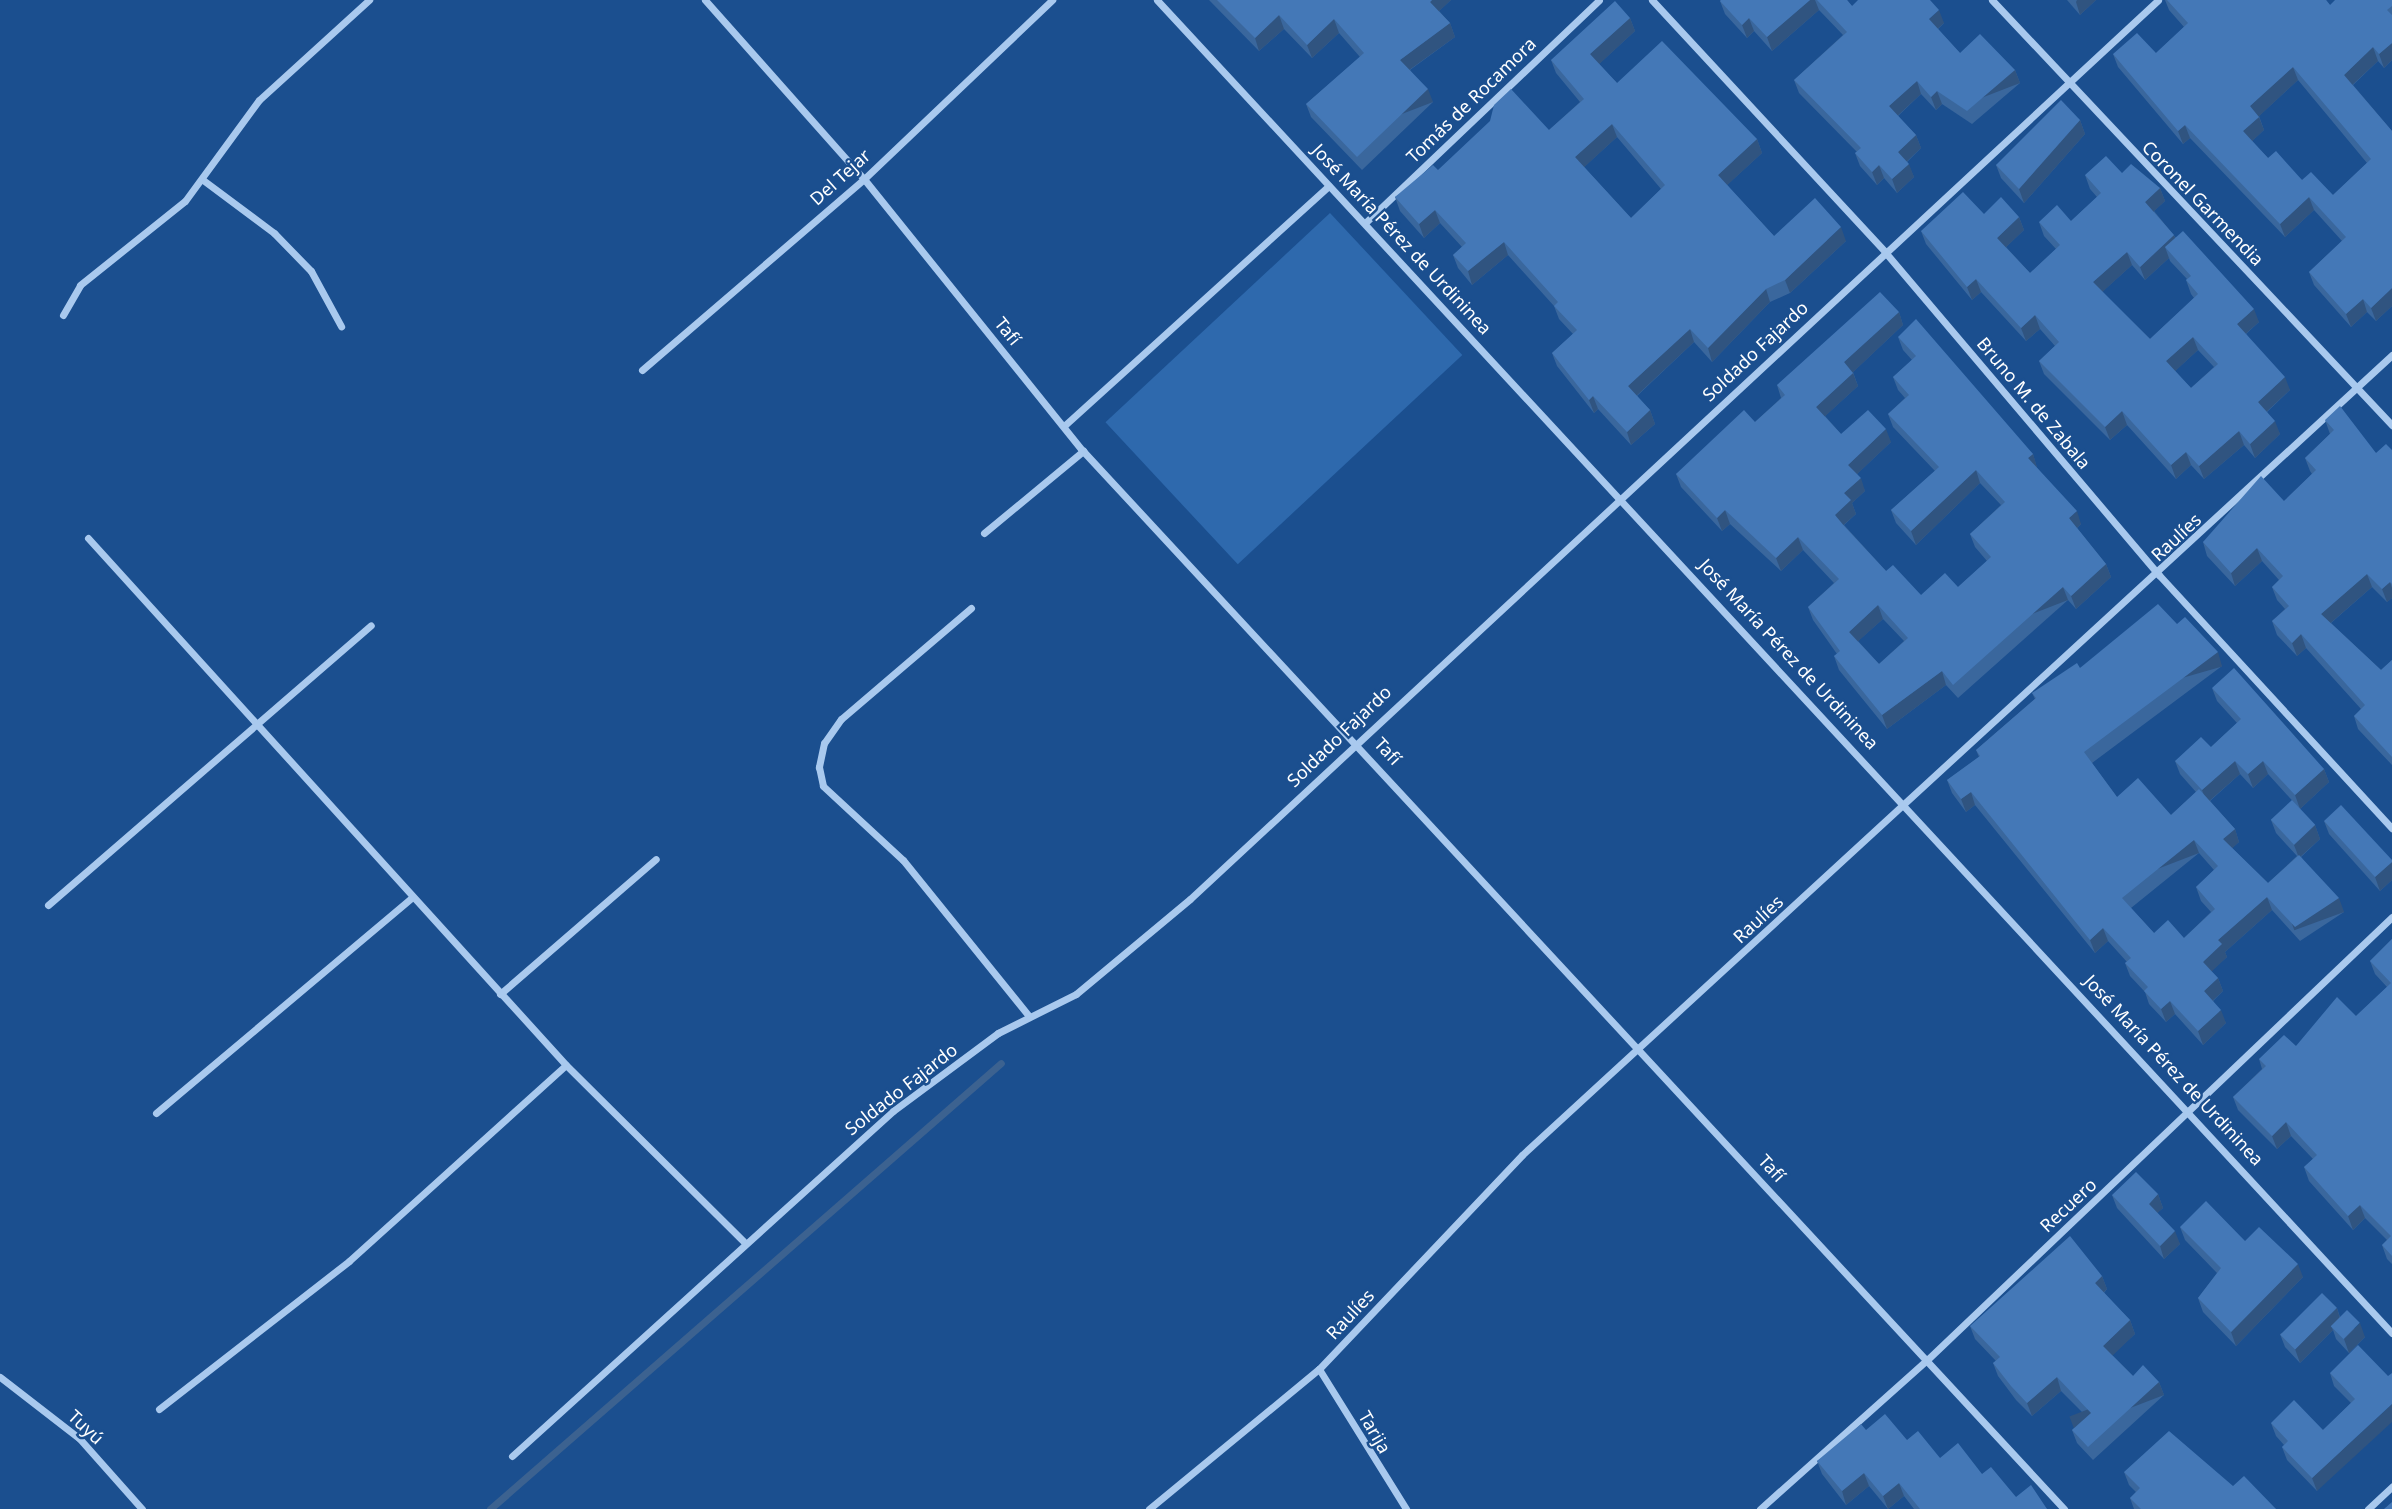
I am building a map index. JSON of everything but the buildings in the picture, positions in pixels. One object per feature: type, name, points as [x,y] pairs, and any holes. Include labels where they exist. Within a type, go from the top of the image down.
[{"type":"street","points":[[62,315],[80,285],[203,180],[259,100],[369,0]]},
{"type":"street","name":"Tafí","points":[[705,0],[864,179],[1065,425],[1083,451],[1356,739],[2064,1509]]},
{"type":"street","name":"Del Tejar","points":[[642,370],[864,179],[1052,0]]},
{"type":"street","name":"José María Pérez de Urdininea","points":[[1157,0],[1906,803],[2392,1333]]},
{"type":"street","name":"Tomás de Rocamora","points":[[1365,223],[1599,0]]},
{"type":"street","name":"Bruno M. de Zabala","points":[[1652,0],[1885,252],[2159,575],[2392,828]]},
{"type":"street","name":"Coronel Garmendia","points":[[1992,0],[2069,85],[2392,425]]},
{"type":"street","name":"Soldado Fajardo","points":[[512,1456],[743,1241],[893,1111],[1029,1016],[1076,993],[1190,899],[1356,739],[2069,85],[2158,0]]},
{"type":"street","points":[[203,180],[274,233],[311,271],[341,326]]},
{"type":"street","points":[[1065,425],[1329,186]]},
{"type":"street","name":"Raulíes","points":[[1149,1509],[1319,1369],[1522,1155],[1641,1050],[1906,803],[2159,575],[2392,355]]},
{"type":"street","points":[[984,533],[1083,451]]},
{"type":"street","points":[[88,538],[411,898],[566,1065],[743,1241]]},
{"type":"street","points":[[971,608],[841,719],[824,743],[819,767],[823,786],[903,860],[1029,1016]]},
{"type":"street","points":[[48,905],[371,625]]},
{"type":"street","points":[[500,994],[656,859]]},
{"type":"street","points":[[156,1113],[411,898]]},
{"type":"street","name":"Recuero","points":[[1760,1509],[1928,1359],[2392,917]]},
{"type":"street","points":[[159,1409],[349,1261],[566,1065]]},
{"type":"street","name":"Tarija","points":[[1319,1369],[1406,1509]]},
{"type":"street","name":"Tuyú","points":[[0,1377],[79,1438],[142,1509]]},
{"type":"street","points":[[2368,1509],[2392,1487]]},
{"type":"shaded area","points":[[1330,213],[1462,355],[1238,564],[1105,422]]},
{"type":"waterway","points":[[490,1509],[1001,1063]]}]
